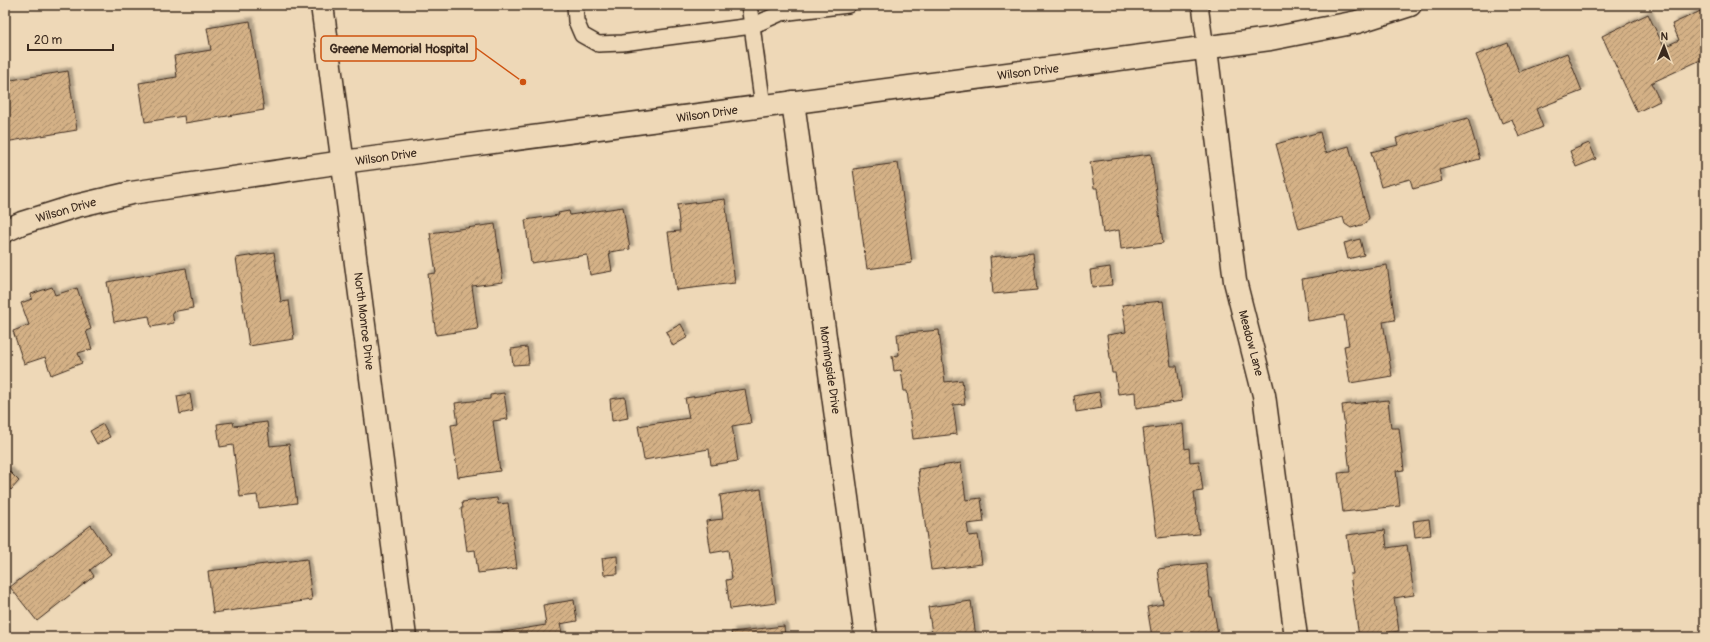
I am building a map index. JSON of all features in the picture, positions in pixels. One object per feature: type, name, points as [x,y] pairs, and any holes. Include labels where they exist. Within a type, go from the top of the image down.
[{"type":"street","name":"North Monroe Drive","points":[[322,5],[405,637]]},
{"type":"street","name":"Wilson Drive","points":[[5,231],[22,223],[76,206],[131,193],[343,162],[1270,40],[1358,22],[1410,5]]},
{"type":"street","name":"Meadow Lane","points":[[1206,49],[1235,281],[1264,395],[1296,637]]},
{"type":"street","name":"Morningside Drive","points":[[793,102],[866,637]]},
{"type":"lane","points":[[575,5],[576,21],[582,34],[598,44],[622,43],[752,26],[781,13],[848,5]]},
{"type":"lane","points":[[749,5],[763,106]]},
{"type":"lane","points":[[1200,5],[1206,49]]},
{"type":"building","points":[[1705,9],[1705,58],[1651,83],[1660,101],[1637,112],[1602,36],[1648,14],[1664,47],[1679,40],[1672,24]]},
{"type":"building","points":[[250,21],[264,110],[185,123],[184,116],[145,122],[139,83],[177,77],[174,56],[211,50],[207,28]]},
{"type":"building","points":[[1508,43],[1519,72],[1567,53],[1582,91],[1536,109],[1543,127],[1519,137],[1512,119],[1502,123],[1476,55]]},
{"type":"building","points":[[68,71],[77,130],[5,142],[5,81]]},
{"type":"building","points":[[1468,118],[1480,159],[1439,170],[1442,181],[1413,189],[1410,179],[1381,187],[1371,152],[1398,145],[1396,138]]},
{"type":"building","points":[[1320,132],[1325,153],[1349,146],[1369,218],[1365,224],[1351,228],[1345,224],[1343,217],[1299,229],[1276,144]]},
{"type":"building","points":[[1589,143],[1596,159],[1576,167],[1570,151]]},
{"type":"building","points":[[1151,154],[1163,243],[1121,249],[1119,230],[1103,233],[1097,188],[1094,188],[1090,162]]},
{"type":"building","points":[[898,163],[912,263],[867,269],[853,169]]},
{"type":"building","points":[[725,199],[735,283],[676,290],[668,232],[680,231],[677,205]]},
{"type":"building","points":[[623,207],[630,249],[609,252],[612,271],[590,275],[587,255],[531,263],[525,220],[559,215],[558,213],[569,211],[570,215]]},
{"type":"building","points":[[495,224],[503,282],[472,286],[478,329],[436,335],[428,274],[436,273],[430,233]]},
{"type":"building","points":[[1360,239],[1364,255],[1348,259],[1344,243]]},
{"type":"building","points":[[274,252],[281,302],[289,301],[294,339],[249,346],[236,258]]},
{"type":"building","points":[[1033,253],[1037,290],[993,294],[990,257]]},
{"type":"building","points":[[1387,265],[1395,320],[1383,322],[1392,376],[1350,383],[1344,346],[1349,345],[1344,315],[1308,321],[1302,279]]},
{"type":"building","points":[[1110,267],[1112,285],[1092,287],[1090,270]]},
{"type":"building","points":[[186,268],[193,308],[172,312],[174,323],[151,327],[149,316],[114,322],[107,282]]},
{"type":"building","points":[[52,287],[55,295],[77,288],[91,329],[86,331],[92,349],[78,353],[82,363],[51,375],[45,357],[24,364],[13,331],[29,325],[21,303],[32,299],[31,294]]},
{"type":"building","points":[[1163,301],[1171,366],[1177,366],[1182,401],[1136,408],[1135,392],[1118,394],[1115,373],[1112,373],[1107,335],[1126,332],[1122,305]]},
{"type":"building","points":[[681,324],[688,337],[673,346],[666,332]]},
{"type":"building","points":[[939,330],[945,382],[962,380],[965,404],[953,405],[957,434],[913,439],[907,391],[904,391],[901,370],[894,371],[892,356],[899,355],[897,334]]},
{"type":"building","points":[[527,347],[529,364],[513,365],[511,349]]},
{"type":"building","points":[[745,389],[751,423],[732,426],[738,461],[711,465],[709,449],[644,460],[638,426],[689,418],[685,398]]},
{"type":"building","points":[[1099,392],[1102,408],[1076,412],[1074,396]]},
{"type":"building","points":[[504,393],[508,419],[493,421],[500,471],[458,477],[451,425],[458,424],[455,403],[490,399],[490,395]]},
{"type":"building","points":[[190,394],[193,411],[180,414],[177,396]]},
{"type":"building","points":[[625,397],[628,418],[612,421],[610,399]]},
{"type":"building","points":[[1388,400],[1391,428],[1399,428],[1404,470],[1396,471],[1400,506],[1343,512],[1338,473],[1350,472],[1342,405]]},
{"type":"building","points":[[233,422],[234,426],[267,422],[270,446],[289,444],[297,503],[259,508],[257,495],[240,497],[233,445],[220,447],[217,424]]},
{"type":"building","points":[[103,424],[110,437],[97,444],[90,431]]},
{"type":"building","points":[[1183,424],[1185,449],[1189,448],[1190,462],[1199,461],[1203,491],[1194,492],[1199,534],[1157,538],[1143,429]]},
{"type":"building","points":[[961,463],[966,500],[981,498],[984,522],[967,524],[969,536],[978,535],[982,564],[931,570],[918,469]]},
{"type":"building","points":[[8,470],[19,481],[11,490],[5,484],[5,474]]},
{"type":"building","points":[[761,489],[776,603],[730,609],[726,580],[732,579],[728,550],[711,553],[706,521],[723,519],[720,495]]},
{"type":"building","points":[[497,498],[498,504],[508,503],[517,568],[478,573],[475,550],[467,551],[461,508],[463,508],[462,502]]},
{"type":"building","points":[[1429,519],[1431,535],[1415,537],[1413,521]]},
{"type":"building","points":[[91,525],[111,554],[90,570],[94,576],[37,621],[10,587]]},
{"type":"building","points":[[1385,530],[1387,548],[1407,545],[1414,595],[1394,598],[1399,631],[1359,637],[1350,574],[1353,574],[1347,535]]},
{"type":"building","points":[[617,556],[618,574],[604,575],[602,558]]},
{"type":"building","points":[[307,559],[312,600],[213,613],[208,571]]},
{"type":"building","points":[[1206,563],[1210,598],[1212,598],[1218,634],[1199,637],[1152,637],[1147,607],[1163,604],[1158,569]]},
{"type":"building","points":[[574,600],[577,621],[560,624],[563,637],[486,637],[485,635],[546,625],[543,605]]},
{"type":"building","points":[[971,601],[976,637],[926,637],[925,634],[932,633],[928,607]]},
{"type":"building","points":[[784,626],[785,637],[732,637],[731,632]]},
{"type":"place","name":"Greene Memorial Hospital","points":[[523,82]]}]
